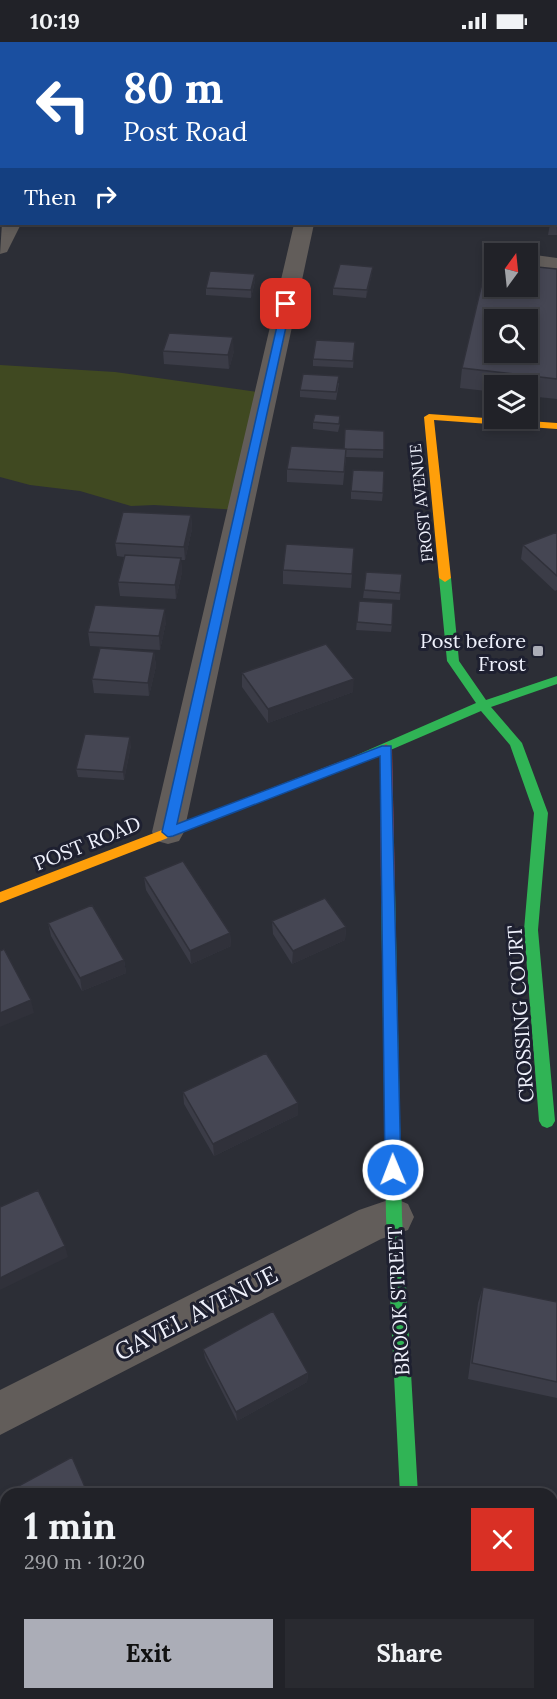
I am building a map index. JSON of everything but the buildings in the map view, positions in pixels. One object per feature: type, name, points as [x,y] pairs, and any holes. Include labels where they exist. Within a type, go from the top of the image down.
[{"type":"street","points":[[0,248],[11,225]]},
{"type":"street","points":[[168,832],[304,225]]},
{"type":"street","points":[[538,261],[557,264]]},
{"type":"street","name":"FROST AVENUE","points":[[483,705],[453,661],[429,417],[557,426]]},
{"type":"street","name":"POST ROAD","points":[[0,898],[386,749],[483,705],[557,680]]},
{"type":"street","name":"CROSSING COURT","points":[[483,705],[516,742],[541,813],[531,930],[547,1121]]},
{"type":"street","name":"BROOK STREET","points":[[386,749],[394,1217],[409,1488]]},
{"type":"street","name":"GAVEL AVENUE","points":[[0,1413],[373,1222],[394,1217]]},
{"type":"green space","points":[[0,365],[115,372],[258,392],[240,510],[154,505],[131,506],[80,491],[30,485],[0,477]]},
{"type":"traffic: fast","points":[[445,578],[453,661],[483,705],[516,743],[541,813],[531,930],[547,1121]]},
{"type":"traffic: fast","points":[[347,764],[483,705],[557,680]]},
{"type":"traffic: fast","points":[[388,889],[394,1217],[409,1488]]},
{"type":"traffic: slow","points":[[445,578],[429,417],[557,426]]},
{"type":"traffic: slow","points":[[0,898],[347,764]]},
{"type":"traffic: jam","points":[[386,749],[388,889]]},
{"type":"place","name":"Post before Frost","points":[[538,651]]},
{"type":"route","points":[[286,304],[168,832],[386,749],[393,1170]]}]
